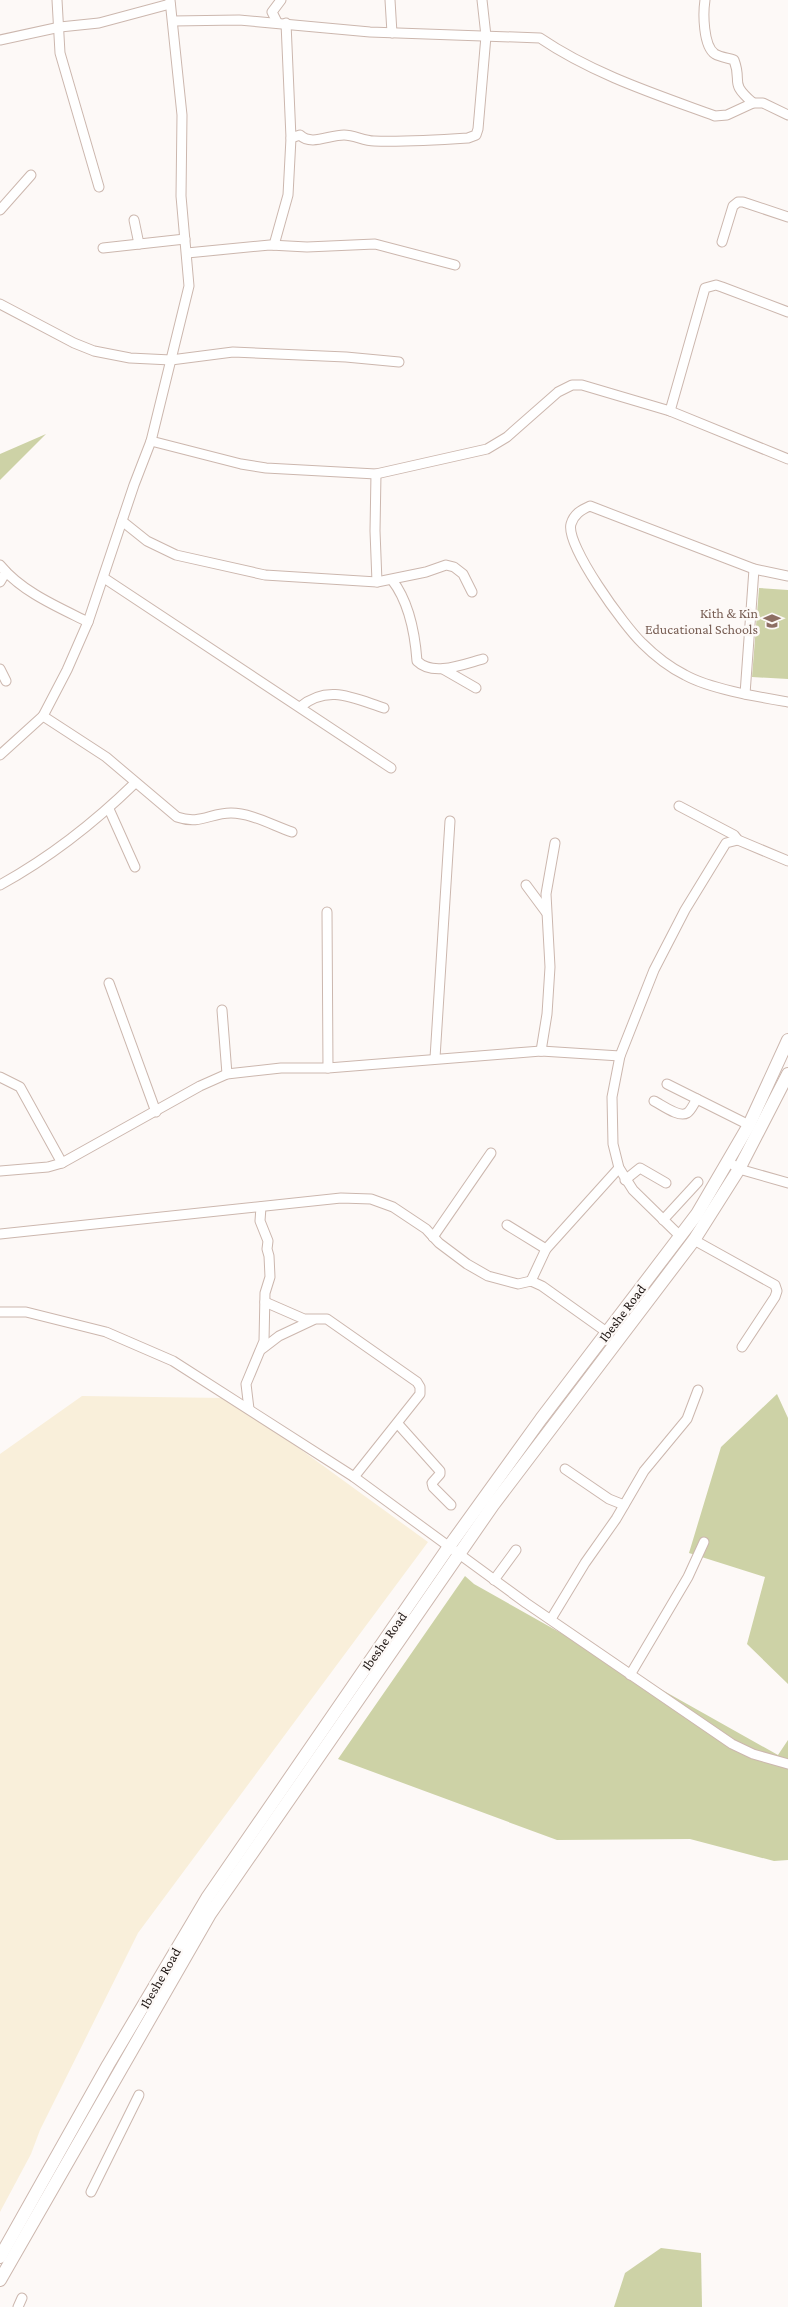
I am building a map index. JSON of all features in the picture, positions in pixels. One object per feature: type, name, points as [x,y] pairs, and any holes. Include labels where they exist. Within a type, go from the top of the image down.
[{"type":"main road","name":"Ibeshe Road","points":[[0,2280],[210,1914],[541,1419],[734,1166],[749,1125],[788,1040]]},
{"type":"main road","name":"Ibeshe Road","points":[[0,2257],[99,2082],[207,1898],[453,1552],[694,1240],[734,1166],[788,1074]]},
{"type":"street","points":[[57,0],[60,53],[99,187]]},
{"type":"street","points":[[281,0],[272,9],[274,18],[282,23]]},
{"type":"street","points":[[390,0],[392,32]]},
{"type":"street","points":[[291,138],[300,135],[305,140],[311,141],[331,135],[347,135],[372,141],[414,142],[476,135],[486,36],[482,0]]},
{"type":"street","points":[[705,0],[704,21],[709,45],[717,55],[734,60],[737,70],[736,84],[740,92],[753,103]]},
{"type":"street","points":[[0,40],[60,27],[99,23],[170,2],[182,115],[181,196],[189,286],[152,441],[122,521],[88,622],[67,670],[43,716],[0,755]]},
{"type":"street","points":[[173,21],[240,20],[347,31],[540,38],[559,51],[623,82],[714,116],[727,115],[753,103],[763,103],[788,115]]},
{"type":"street","points":[[274,245],[288,195],[291,138],[282,23]]},
{"type":"street","points":[[0,210],[31,175]]},
{"type":"street","points":[[722,242],[733,206],[738,202],[788,217]]},
{"type":"street","points":[[134,220],[139,244]]},
{"type":"street","points":[[103,248],[185,239]]},
{"type":"street","points":[[187,253],[274,245],[307,247],[375,244],[455,265]]},
{"type":"street","points":[[670,411],[705,288],[716,285],[788,312]]},
{"type":"street","points":[[0,304],[74,343],[94,351],[130,358],[171,360],[233,352],[346,357],[399,362]]},
{"type":"street","points":[[152,441],[242,464],[266,468],[376,474],[487,449],[507,438],[558,392],[572,385],[582,385],[670,411],[788,459]]},
{"type":"street","points":[[376,474],[375,531],[378,582]]},
{"type":"street","points":[[788,576],[754,569],[590,506],[574,516],[571,524],[570,532],[578,551],[600,590],[640,642],[660,659],[686,676],[745,694],[788,702]]},
{"type":"street","points":[[122,521],[147,541],[176,556],[265,575],[378,582],[446,565],[454,567],[463,574],[472,592]]},
{"type":"street","points":[[0,582],[3,569],[37,596],[88,622]]},
{"type":"street","points":[[745,694],[754,569]]},
{"type":"street","points":[[104,578],[391,768]]},
{"type":"street","points":[[392,580],[400,590],[406,605],[416,646],[417,661],[422,666],[443,669],[476,688]]},
{"type":"street","points":[[443,669],[483,659]]},
{"type":"street","points":[[0,669],[6,680]]},
{"type":"street","points":[[300,707],[309,699],[338,694],[384,708]]},
{"type":"street","points":[[43,716],[106,757],[177,817],[189,821],[230,813],[239,814],[292,832]]},
{"type":"street","points":[[0,885],[25,871],[108,809],[135,783]]},
{"type":"street","points":[[679,806],[734,835],[738,840],[788,861]]},
{"type":"street","points":[[108,809],[136,867]]},
{"type":"street","points":[[435,1058],[450,821]]},
{"type":"street","points":[[681,1237],[625,1180],[619,1168],[614,1144],[612,1097],[620,1056],[654,970],[685,910],[726,843],[738,840]]},
{"type":"street","points":[[541,1051],[547,1014],[550,967],[547,914],[548,883],[555,843]]},
{"type":"street","points":[[526,885],[547,914]]},
{"type":"street","points":[[327,912],[328,1068]]},
{"type":"street","points":[[109,983],[156,1112]]},
{"type":"street","points":[[222,1010],[227,1074]]},
{"type":"street","points":[[0,1171],[48,1167],[62,1163],[200,1086],[227,1074],[281,1068],[328,1068],[541,1051],[620,1056]]},
{"type":"street","points":[[0,1077],[20,1087],[62,1163]]},
{"type":"street","points":[[667,1084],[749,1125]]},
{"type":"street","points":[[654,1101],[678,1114],[685,1114],[697,1100]]},
{"type":"street","points":[[433,1237],[491,1152]]},
{"type":"street","points":[[734,1166],[788,1183]]},
{"type":"street","points":[[531,1281],[546,1249],[619,1168]]},
{"type":"street","points":[[625,1180],[640,1168],[666,1183]]},
{"type":"street","points":[[663,1220],[698,1182]]},
{"type":"street","points":[[0,1234],[341,1198],[370,1199],[393,1207],[426,1229],[433,1237],[467,1264],[488,1276],[518,1284],[531,1281],[542,1286],[608,1333]]},
{"type":"street","points":[[249,1409],[246,1384],[264,1341],[265,1293],[270,1277],[269,1256],[266,1249],[268,1241],[260,1221],[261,1207]]},
{"type":"street","points":[[506,1225],[546,1249]]},
{"type":"street","points":[[694,1240],[775,1284],[777,1291],[775,1297],[742,1348]]},
{"type":"street","points":[[265,1302],[304,1319],[327,1319],[417,1382],[420,1387],[420,1394],[354,1478]]},
{"type":"street","points":[[0,1312],[26,1312],[106,1332],[173,1361],[354,1478],[453,1552],[732,1744],[754,1754],[788,1764]]},
{"type":"street","points":[[261,1349],[279,1336],[316,1319]]},
{"type":"street","points":[[551,1620],[584,1563],[624,1505],[644,1471],[687,1419],[698,1390]]},
{"type":"street","points":[[398,1424],[440,1471],[440,1474],[432,1483],[433,1487],[451,1505]]},
{"type":"street","points":[[565,1469],[609,1498],[624,1505]]},
{"type":"street","points":[[630,1675],[688,1577],[704,1542]]},
{"type":"street","points":[[494,1580],[516,1550]]},
{"type":"street","points":[[91,2192],[139,2095]]},
{"type":"shaded area","points":[[82,1396],[225,1398],[278,1433],[428,1542],[138,1933],[40,2130],[31,2154],[0,2212],[0,1454]]},
{"type":"green space","points":[[46,434],[0,480],[0,454]]},
{"type":"green space","points":[[759,588],[788,590],[788,679],[752,677]]},
{"type":"green space","points":[[777,1394],[788,1418],[788,1684],[747,1644],[765,1577],[689,1553],[721,1447]]},
{"type":"green space","points":[[465,1576],[474,1584],[778,1755],[788,1740],[788,1860],[774,1861],[690,1839],[557,1840],[338,1759]]},
{"type":"green space","points":[[661,2248],[701,2253],[702,2307],[614,2307],[625,2273]]},
{"type":"place","name":"Kith & Kin Educational Schools","points":[[772,621]]}]
